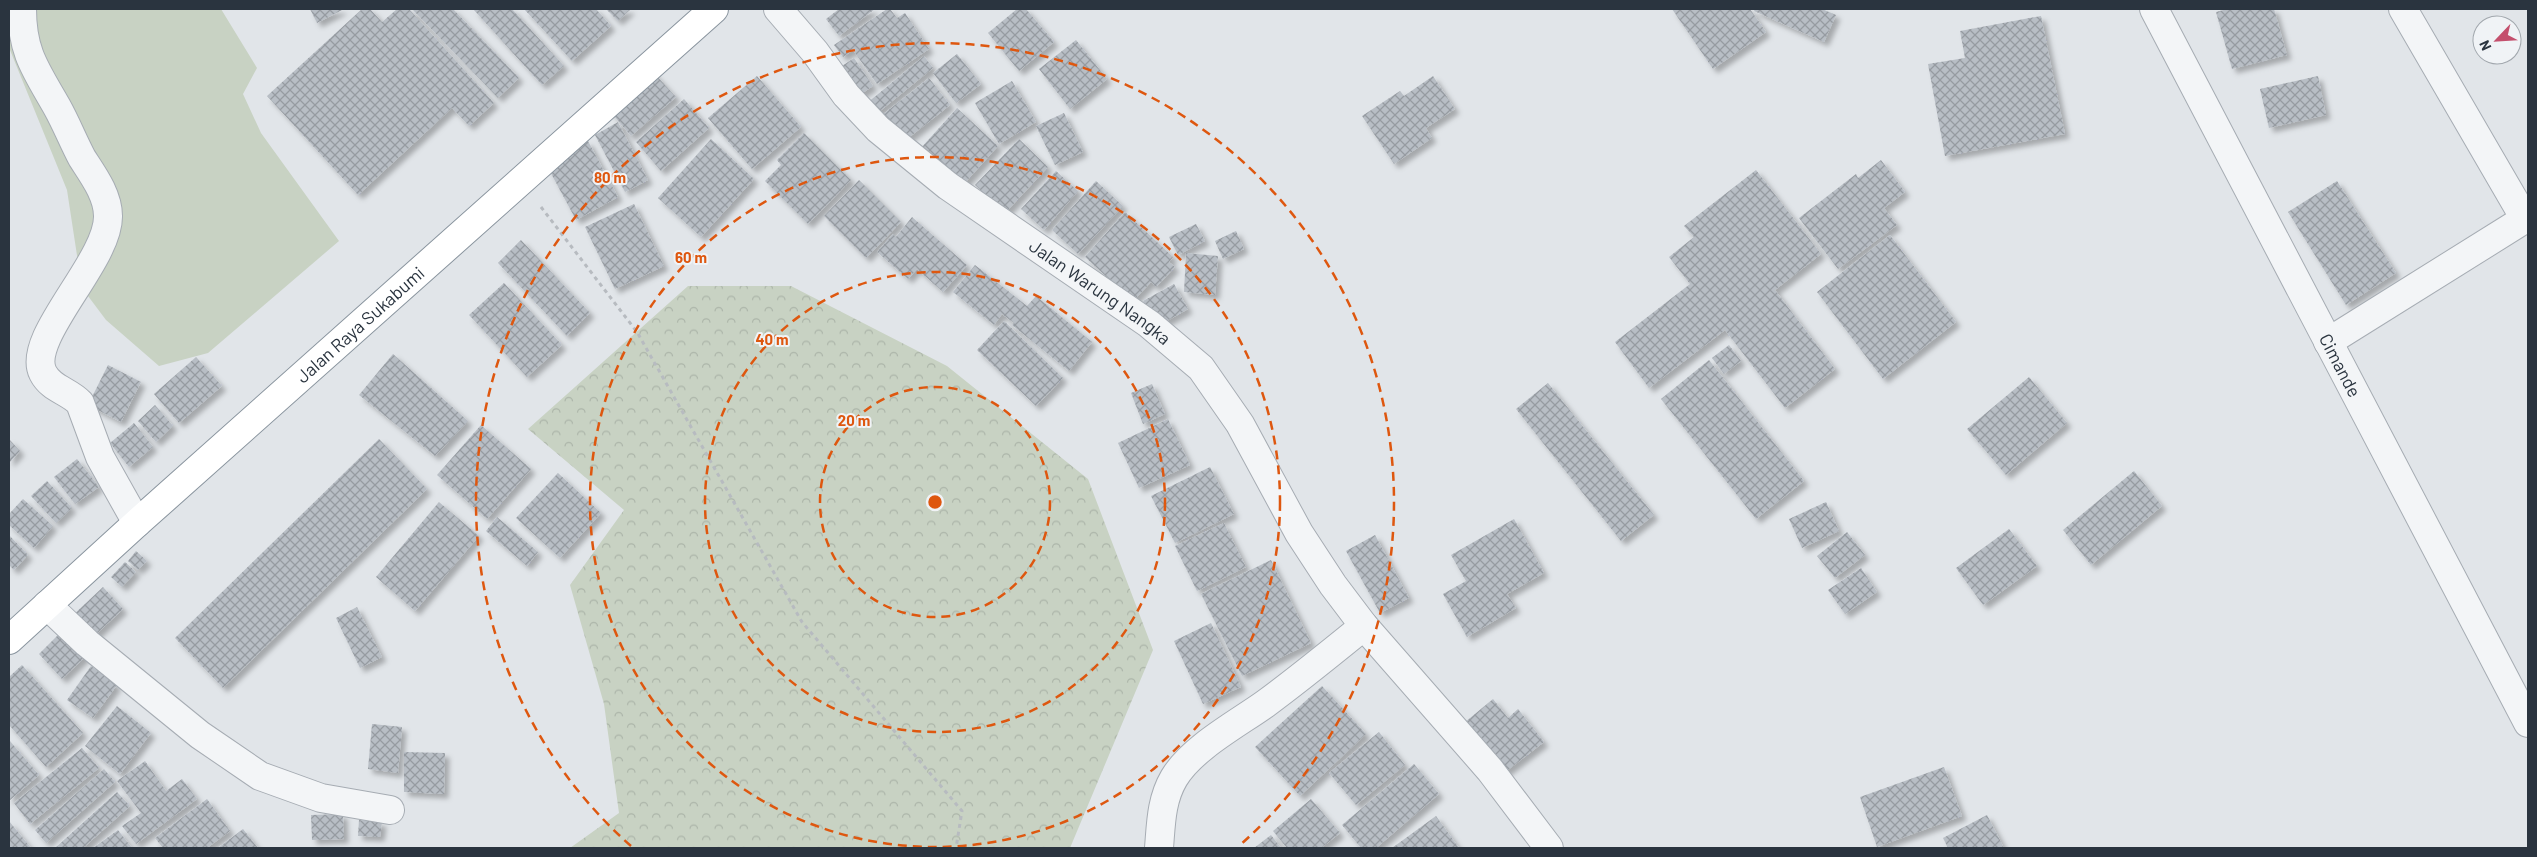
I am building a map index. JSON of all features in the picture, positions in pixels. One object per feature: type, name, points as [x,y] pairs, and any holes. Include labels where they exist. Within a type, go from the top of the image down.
[{"type":"highway","name":"Jalan Raya Sukabumi","points":[[9,640],[137,522],[714,9]]},
{"type":"street","points":[[22,9],[25,43],[33,69],[57,108],[102,193],[108,217],[104,236],[97,254],[43,343],[40,367],[48,381],[80,403],[100,457],[137,522]]},
{"type":"street","name":"Jalan Warung Nangka","points":[[778,9],[815,52],[846,95],[885,134],[963,197],[1149,324],[1201,368],[1240,424],[1312,554],[1364,626],[1490,770],[1549,848]]},
{"type":"street","name":"Cimande","points":[[2154,9],[2528,723]]},
{"type":"street","points":[[2328,342],[2527,218],[2403,9]]},
{"type":"street","points":[[47,605],[87,643],[200,735],[260,776],[321,798],[390,810]]},
{"type":"street","points":[[1159,848],[1161,815],[1166,794],[1183,766],[1198,752],[1266,703],[1364,626]]},
{"type":"path","points":[[536,199],[636,332],[802,622],[962,811],[956,848]]},
{"type":"green space","points":[[9,9],[221,9],[257,68],[243,94],[261,133],[339,241],[208,353],[159,366],[106,320],[82,288],[67,190],[10,50]]},
{"type":"green space","points":[[688,286],[791,286],[947,366],[1088,479],[1153,650],[1070,848],[570,848],[619,813],[604,704],[570,585],[624,510],[528,429]]},
{"type":"building","points":[[310,9],[344,9],[317,23]]},
{"type":"building","points":[[362,9],[370,9],[382,22],[397,9],[409,9],[494,103],[469,126],[452,108],[358,195],[267,96]]},
{"type":"building","points":[[412,9],[453,9],[519,78],[498,98]]},
{"type":"building","points":[[473,9],[512,9],[564,66],[542,85]]},
{"type":"building","points":[[524,9],[596,9],[611,26],[572,61]]},
{"type":"building","points":[[606,9],[631,9],[618,21]]},
{"type":"building","points":[[839,9],[875,9],[839,36],[826,19]]},
{"type":"building","points":[[887,9],[890,9],[897,18],[905,13],[929,49],[877,84],[853,50],[843,57],[834,45]]},
{"type":"building","points":[[1017,9],[1026,9],[1054,42],[1019,71],[988,33]]},
{"type":"building","points":[[1672,9],[1750,9],[1766,32],[1713,69]]},
{"type":"building","points":[[1755,9],[1822,9],[1836,15],[1824,42],[1754,11]]},
{"type":"building","points":[[2227,9],[2274,9],[2287,55],[2232,69],[2216,12]]},
{"type":"building","points":[[2041,16],[2065,134],[1945,156],[1928,64],[1965,58],[1960,31]]},
{"type":"building","points":[[1076,40],[1107,79],[1070,109],[1039,69]]},
{"type":"building","points":[[957,54],[981,84],[956,103],[933,73]]},
{"type":"building","points":[[924,56],[933,68],[875,115],[866,104]]},
{"type":"building","points":[[854,58],[873,86],[858,96],[839,68]]},
{"type":"building","points":[[653,72],[676,97],[631,136],[609,110]]},
{"type":"building","points":[[757,76],[801,127],[752,169],[708,118]]},
{"type":"building","points":[[1433,76],[1455,109],[1426,128],[1432,138],[1394,164],[1362,116],[1400,91],[1404,96]]},
{"type":"building","points":[[2318,76],[2326,115],[2269,128],[2260,89]]},
{"type":"building","points":[[929,78],[950,105],[902,143],[881,116]]},
{"type":"building","points":[[1012,81],[1036,122],[999,144],[975,103]]},
{"type":"building","points":[[684,99],[709,128],[661,171],[636,142]]},
{"type":"building","points":[[957,108],[998,146],[962,186],[921,148]]},
{"type":"building","points":[[1064,113],[1083,152],[1055,165],[1036,126]]},
{"type":"building","points":[[618,122],[648,180],[625,192],[595,135]]},
{"type":"building","points":[[804,133],[851,180],[808,224],[765,181],[781,165],[777,160]]},
{"type":"building","points":[[711,139],[754,179],[701,237],[658,198]]},
{"type":"building","points":[[1019,139],[1048,167],[1005,213],[975,185]]},
{"type":"building","points":[[588,141],[618,197],[576,220],[546,164]]},
{"type":"building","points":[[1881,160],[1905,192],[1884,208],[1897,225],[1838,269],[1799,218],[1856,174],[1858,178]]},
{"type":"building","points":[[1756,170],[1821,254],[1775,290],[1835,369],[1785,408],[1725,330],[1649,388],[1615,342],[1690,284],[1669,257],[1694,237],[1684,226]]},
{"type":"building","points":[[1056,171],[1078,191],[1044,230],[1021,209]]},
{"type":"building","points":[[859,180],[901,222],[866,258],[824,216]]},
{"type":"building","points":[[1096,181],[1123,206],[1078,254],[1052,230]]},
{"type":"building","points":[[2337,181],[2396,273],[2346,305],[2288,212]]},
{"type":"building","points":[[634,204],[664,266],[615,289],[585,227]]},
{"type":"building","points":[[1125,212],[1173,257],[1169,262],[1175,267],[1156,287],[1151,282],[1133,301],[1085,257]]},
{"type":"building","points":[[912,217],[967,265],[943,292],[917,269],[908,279],[877,252],[893,234],[896,237]]},
{"type":"building","points":[[1196,224],[1205,241],[1178,255],[1169,237]]},
{"type":"building","points":[[1236,231],[1244,249],[1223,259],[1215,241]]},
{"type":"building","points":[[1890,235],[1956,322],[1883,379],[1817,292]]},
{"type":"building","points":[[521,240],[590,313],[567,336],[498,263]]},
{"type":"building","points":[[1186,253],[1218,256],[1215,295],[1184,292]]},
{"type":"building","points":[[975,265],[1027,306],[1036,296],[1092,342],[1069,371],[1012,325],[1014,323],[1002,314],[994,325],[953,292]]},
{"type":"building","points":[[504,283],[562,345],[527,377],[469,315]]},
{"type":"building","points":[[1174,284],[1188,309],[1158,326],[1143,301]]},
{"type":"building","points":[[1004,321],[1063,378],[1036,406],[977,350]]},
{"type":"building","points":[[1729,345],[1741,361],[1724,374],[1712,358]]},
{"type":"building","points":[[393,354],[468,421],[435,456],[359,395]]},
{"type":"building","points":[[196,357],[222,386],[179,423],[154,394]]},
{"type":"building","points":[[1709,360],[1804,481],[1756,519],[1661,399]]},
{"type":"building","points":[[108,365],[141,382],[121,422],[88,405]]},
{"type":"building","points":[[2029,377],[2067,423],[2006,475],[1967,429]]},
{"type":"building","points":[[1548,383],[1654,515],[1621,541],[1516,409]]},
{"type":"building","points":[[1152,384],[1165,414],[1143,424],[1131,393]]},
{"type":"building","points":[[155,405],[173,426],[156,442],[138,421]]},
{"type":"building","points":[[1168,419],[1190,465],[1139,488],[1118,443]]},
{"type":"building","points":[[134,423],[153,447],[129,467],[110,443]]},
{"type":"building","points":[[481,425],[531,469],[487,519],[437,475]]},
{"type":"building","points":[[9,439],[20,451],[9,463]]},
{"type":"building","points":[[379,439],[427,489],[223,688],[175,638]]},
{"type":"building","points":[[77,459],[99,487],[75,504],[54,477]]},
{"type":"building","points":[[1210,467],[1234,514],[1175,543],[1151,496]]},
{"type":"building","points":[[2134,471],[2162,506],[2091,565],[2063,530]]},
{"type":"building","points":[[558,473],[601,513],[560,558],[516,518]]},
{"type":"building","points":[[47,481],[72,508],[56,523],[31,496]]},
{"type":"building","points":[[23,499],[53,526],[34,548],[9,525],[9,514]]},
{"type":"building","points":[[439,502],[479,536],[415,611],[376,577]]},
{"type":"building","points":[[1826,502],[1839,531],[1802,548],[1789,519]]},
{"type":"building","points":[[497,517],[538,552],[527,566],[486,531]]},
{"type":"building","points":[[1514,519],[1544,573],[1507,594],[1516,608],[1467,637],[1443,594],[1466,581],[1451,555]]},
{"type":"building","points":[[1224,523],[1246,567],[1197,591],[1175,546]]},
{"type":"building","points":[[2009,529],[2037,566],[1983,605],[1956,568]]},
{"type":"building","points":[[1847,532],[1865,555],[1835,578],[1817,556]]},
{"type":"building","points":[[9,535],[28,555],[14,570],[9,565]]},
{"type":"building","points":[[1375,535],[1409,598],[1380,613],[1346,551]]},
{"type":"building","points":[[136,551],[147,561],[138,570],[128,561]]},
{"type":"building","points":[[1271,560],[1311,643],[1242,676],[1201,594]]},
{"type":"building","points":[[125,562],[136,572],[122,587],[111,577]]},
{"type":"building","points":[[1861,568],[1877,592],[1845,614],[1828,590]]},
{"type":"building","points":[[103,587],[123,609],[90,640],[70,618]]},
{"type":"building","points":[[357,607],[382,657],[360,668],[336,618]]},
{"type":"building","points":[[1211,623],[1241,687],[1203,704],[1174,641]]},
{"type":"building","points":[[64,629],[88,654],[62,679],[39,654]]},
{"type":"building","points":[[22,665],[83,733],[46,767],[9,725],[9,677]]},
{"type":"building","points":[[91,666],[117,685],[93,718],[67,700]]},
{"type":"building","points":[[1322,686],[1366,734],[1300,796],[1255,747]]},
{"type":"building","points":[[1493,699],[1508,718],[1518,709],[1544,742],[1504,773],[1464,723]]},
{"type":"building","points":[[117,706],[151,733],[120,774],[85,746]]},
{"type":"building","points":[[372,724],[402,727],[398,773],[368,769]]},
{"type":"building","points":[[1379,732],[1405,765],[1356,805],[1329,773]]},
{"type":"building","points":[[9,740],[39,775],[9,801]]},
{"type":"building","points":[[82,748],[99,768],[30,824],[14,803]]},
{"type":"building","points":[[404,752],[445,753],[444,794],[404,792]]},
{"type":"building","points":[[145,761],[166,791],[182,779],[197,799],[136,844],[122,826],[141,813],[117,781]]},
{"type":"building","points":[[1414,764],[1439,794],[1376,848],[1361,848],[1342,825]]},
{"type":"building","points":[[1944,767],[1962,816],[1877,847],[1860,797]]},
{"type":"building","points":[[104,769],[115,782],[46,843],[35,830]]},
{"type":"building","points":[[117,792],[130,806],[83,848],[55,848]]},
{"type":"building","points":[[207,799],[230,831],[207,848],[163,848],[155,838]]},
{"type":"building","points":[[1311,799],[1340,833],[1321,848],[1287,848],[1273,831]]},
{"type":"building","points":[[343,814],[344,839],[312,840],[311,815]]},
{"type":"building","points":[[1987,815],[2004,848],[1948,848],[1943,838]]},
{"type":"building","points":[[1436,816],[1459,848],[1392,848]]},
{"type":"building","points":[[359,820],[382,822],[380,837],[358,836]]},
{"type":"building","points":[[9,821],[31,848],[9,848]]},
{"type":"building","points":[[243,829],[258,848],[218,848]]},
{"type":"building","points":[[118,830],[132,848],[93,848]]},
{"type":"building","points":[[1271,835],[1281,848],[1254,848]]}]
